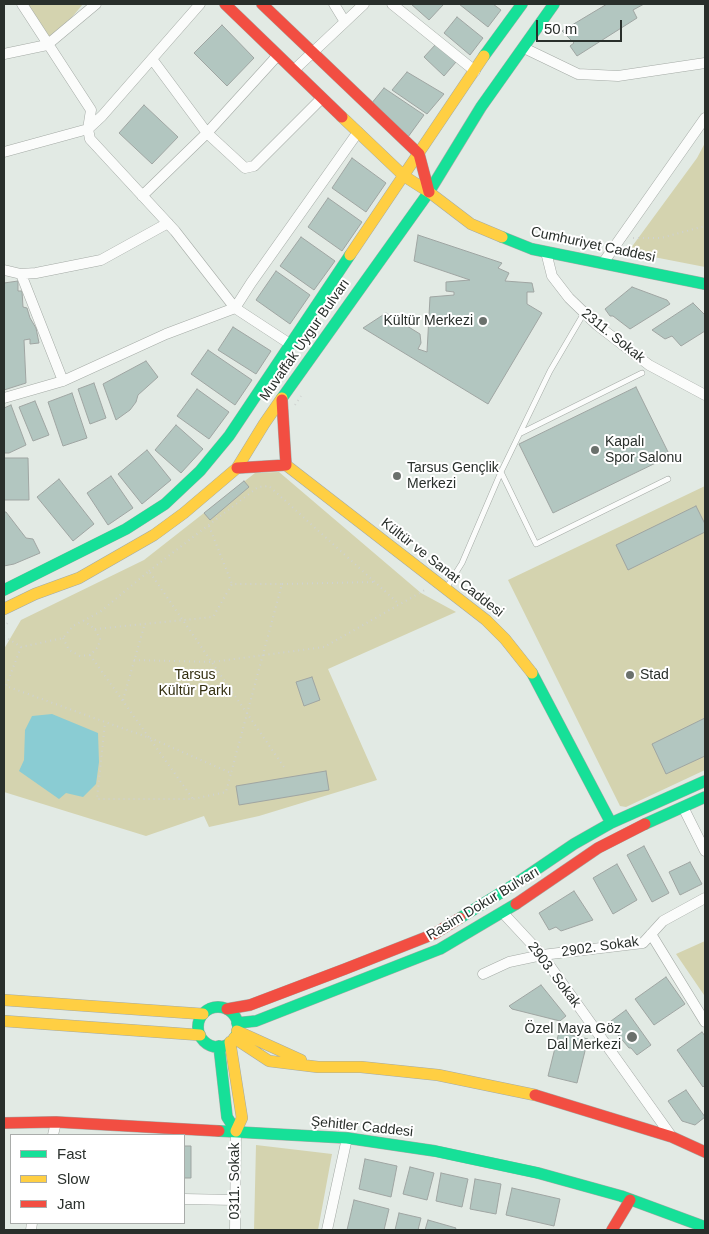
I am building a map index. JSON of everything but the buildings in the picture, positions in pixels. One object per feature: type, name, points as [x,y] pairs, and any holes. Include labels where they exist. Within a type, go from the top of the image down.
[{"type":"main road","name":"Cumhuriyet Caddesi","points":[[224,4],[404,176],[429,192],[470,224],[532,249],[705,284]]},
{"type":"main road","points":[[262,4],[419,154],[429,192]]},
{"type":"main road","name":"Muvaffak Uygur Bulvarı","points":[[4,590],[126,529],[165,504],[200,471],[229,436],[496,39],[522,4]]},
{"type":"main road","name":"Muvaffak Uygur Bulvarı","points":[[8,613],[35,594],[79,578],[154,535],[184,513],[237,468],[264,424],[429,192],[481,107],[554,4]]},
{"type":"main road","points":[[237,468],[286,465],[282,400]]},
{"type":"main road","name":"Kültür ve Sanat Caddesi","points":[[286,465],[486,620],[505,639],[532,672],[611,823]]},
{"type":"main road","points":[[227,1009],[259,1001],[434,934],[515,884],[574,844],[611,823],[705,781]]},
{"type":"main road","name":"Rasim Dokur Bulvarı","points":[[231,1036],[256,1021],[401,966],[440,949],[503,913],[598,848],[705,797]]},
{"type":"main road","points":[[4,1000],[203,1014]]},
{"type":"main road","points":[[236,1131],[242,1118],[231,1036],[235,1017],[222,1007],[212,1008],[203,1014],[198,1024],[200,1035],[206,1042],[231,1036],[270,1061],[318,1067],[361,1066],[438,1075],[543,1097],[672,1137],[705,1152]]},
{"type":"main road","points":[[4,1021],[200,1035]]},
{"type":"main road","name":"Şehitler Caddesi","points":[[4,1123],[56,1122],[347,1138],[444,1153],[538,1174],[630,1200],[697,1227]]},
{"type":"main road","points":[[612,1230],[630,1200]]},
{"type":"street","points":[[22,4],[91,110],[88,129],[90,139],[168,223],[235,308],[290,344]]},
{"type":"street","points":[[4,54],[48,45],[96,4]]},
{"type":"street","points":[[4,152],[88,129],[102,116],[200,4]]},
{"type":"street","points":[[334,4],[345,22]]},
{"type":"street","points":[[294,70],[364,4]]},
{"type":"street","points":[[392,4],[475,71]]},
{"type":"street","points":[[524,48],[578,74],[618,76],[705,63]]},
{"type":"street","points":[[142,196],[207,133],[278,55]]},
{"type":"street","points":[[152,60],[207,133],[245,168],[254,166],[322,98]]},
{"type":"street","points":[[603,263],[705,118]]},
{"type":"street","points":[[4,398],[63,381],[166,334],[235,308],[358,132]]},
{"type":"street","points":[[4,270],[21,274],[36,273],[101,260],[168,223]]},
{"type":"street","name":"2311. Sokak","points":[[546,252],[552,276],[569,298],[597,325],[649,365],[705,394]]},
{"type":"street","points":[[21,274],[63,381]]},
{"type":"street","points":[[696,389],[705,383]]},
{"type":"street","points":[[683,807],[705,851]]},
{"type":"street","name":"2902. Sokak","points":[[483,974],[509,962],[542,955],[643,943],[663,921],[705,898]]},
{"type":"street","name":"2903. Sokak","points":[[503,913],[542,955],[672,1137]]},
{"type":"street","points":[[651,934],[701,1008],[705,1022]]},
{"type":"street","points":[[53,1134],[56,1122]]},
{"type":"street","name":"0311. Sokak","points":[[235,1230],[236,1131]]},
{"type":"street","points":[[327,1230],[347,1138]]},
{"type":"street","points":[[185,1199],[234,1200]]},
{"type":"lane","points":[[445,589],[462,563],[501,472],[550,371],[584,313]]},
{"type":"lane","points":[[520,433],[642,373]]},
{"type":"lane","points":[[501,472],[536,544],[668,480]]},
{"type":"path","points":[[621,238],[661,238],[705,226]]},
{"type":"path","points":[[4,636],[21,647],[63,638],[73,626],[100,612],[149,571],[258,487],[269,486],[399,604]]},
{"type":"path","points":[[209,525],[232,584]]},
{"type":"path","points":[[149,571],[286,770]]},
{"type":"path","points":[[232,584],[375,582]]},
{"type":"path","points":[[134,660],[212,662],[324,647],[421,593],[435,582]]},
{"type":"path","points":[[95,629],[213,617],[232,584]]},
{"type":"path","points":[[105,722],[97,799],[193,799],[226,792],[282,584]]},
{"type":"path","points":[[4,628],[8,613]]},
{"type":"path","points":[[63,638],[69,650],[80,656],[90,655],[98,647],[100,639],[95,629],[83,621]]},
{"type":"path","points":[[123,700],[145,624]]},
{"type":"path","points":[[21,647],[6,686],[150,738],[231,773]]},
{"type":"path","points":[[90,655],[193,799]]},
{"type":"green space","points":[[21,4],[83,4],[58,34],[49,37]]},
{"type":"green space","points":[[705,143],[705,267],[628,252],[697,158]]},
{"type":"green space","name":"Tarsus Kültür Parkı","points":[[279,472],[421,593],[456,612],[328,669],[377,780],[259,816],[209,827],[204,816],[146,836],[4,792],[4,649],[21,620],[144,560],[255,473]]},
{"type":"green space","name":"Stad","points":[[705,486],[705,770],[626,807],[620,806],[508,580]]},
{"type":"green space","points":[[705,941],[705,994],[704,995],[676,954]]},
{"type":"green space","points":[[256,1145],[332,1154],[318,1230],[254,1230]]},
{"type":"water","points":[[52,714],[98,733],[99,762],[96,784],[83,797],[66,793],[59,799],[19,771],[24,760],[25,730],[32,716]]},
{"type":"traffic: fast","points":[[484,56],[522,4]]},
{"type":"traffic: fast","points":[[282,398],[429,192],[481,107],[554,4]]},
{"type":"traffic: fast","points":[[502,237],[532,249],[705,284]]},
{"type":"traffic: fast","points":[[4,590],[126,529],[165,504],[200,471],[229,436],[350,255]]},
{"type":"traffic: fast","points":[[532,673],[611,823]]},
{"type":"traffic: fast","points":[[460,918],[574,844],[611,823],[705,781]]},
{"type":"traffic: fast","points":[[645,824],[705,797]]},
{"type":"traffic: fast","points":[[237,1023],[256,1021],[440,949],[516,904]]},
{"type":"traffic: fast","points":[[218,1007],[232,1013],[238,1027],[232,1041],[218,1047],[204,1041],[198,1027],[204,1013],[218,1007]]},
{"type":"traffic: fast","points":[[219,1046],[227,1117],[236,1131]]},
{"type":"traffic: fast","points":[[219,1131],[347,1138],[435,1151],[538,1173],[621,1196],[705,1227]]},
{"type":"traffic: slow","points":[[350,255],[484,56]]},
{"type":"traffic: slow","points":[[342,117],[404,176],[429,192],[471,224],[502,237]]},
{"type":"traffic: slow","points":[[4,609],[35,594],[79,578],[154,535],[184,513],[237,468],[282,398]]},
{"type":"traffic: slow","points":[[286,465],[486,620],[505,639],[532,673]]},
{"type":"traffic: slow","points":[[4,1000],[203,1014]]},
{"type":"traffic: slow","points":[[4,1021],[200,1035]]},
{"type":"traffic: slow","points":[[237,1031],[301,1060]]},
{"type":"traffic: slow","points":[[234,1038],[269,1061],[318,1067],[361,1067],[438,1075],[535,1095]]},
{"type":"traffic: slow","points":[[230,1042],[242,1118],[236,1131]]},
{"type":"traffic: jam","points":[[225,4],[342,117]]},
{"type":"traffic: jam","points":[[262,4],[419,154],[429,192]]},
{"type":"traffic: jam","points":[[282,400],[286,465]]},
{"type":"traffic: jam","points":[[237,468],[286,465]]},
{"type":"traffic: jam","points":[[516,904],[598,848],[645,824]]},
{"type":"traffic: jam","points":[[227,1009],[250,1005],[345,969],[434,934],[460,918]]},
{"type":"traffic: jam","points":[[535,1095],[672,1137],[705,1152]]},
{"type":"traffic: jam","points":[[4,1123],[56,1122],[219,1131]]},
{"type":"traffic: jam","points":[[612,1230],[630,1200]]},
{"type":"place","name":"Kültür Merkezi","points":[[483,321]]},
{"type":"place","name":"Kapalı Spor Salonu","points":[[595,450]]},
{"type":"place","name":"Tarsus Gençlik Merkezi","points":[[397,476]]},
{"type":"place","name":"Stad","points":[[630,675]]},
{"type":"place","name":"Özel Maya Göz Dal Merkezi","points":[[632,1037]]}]
